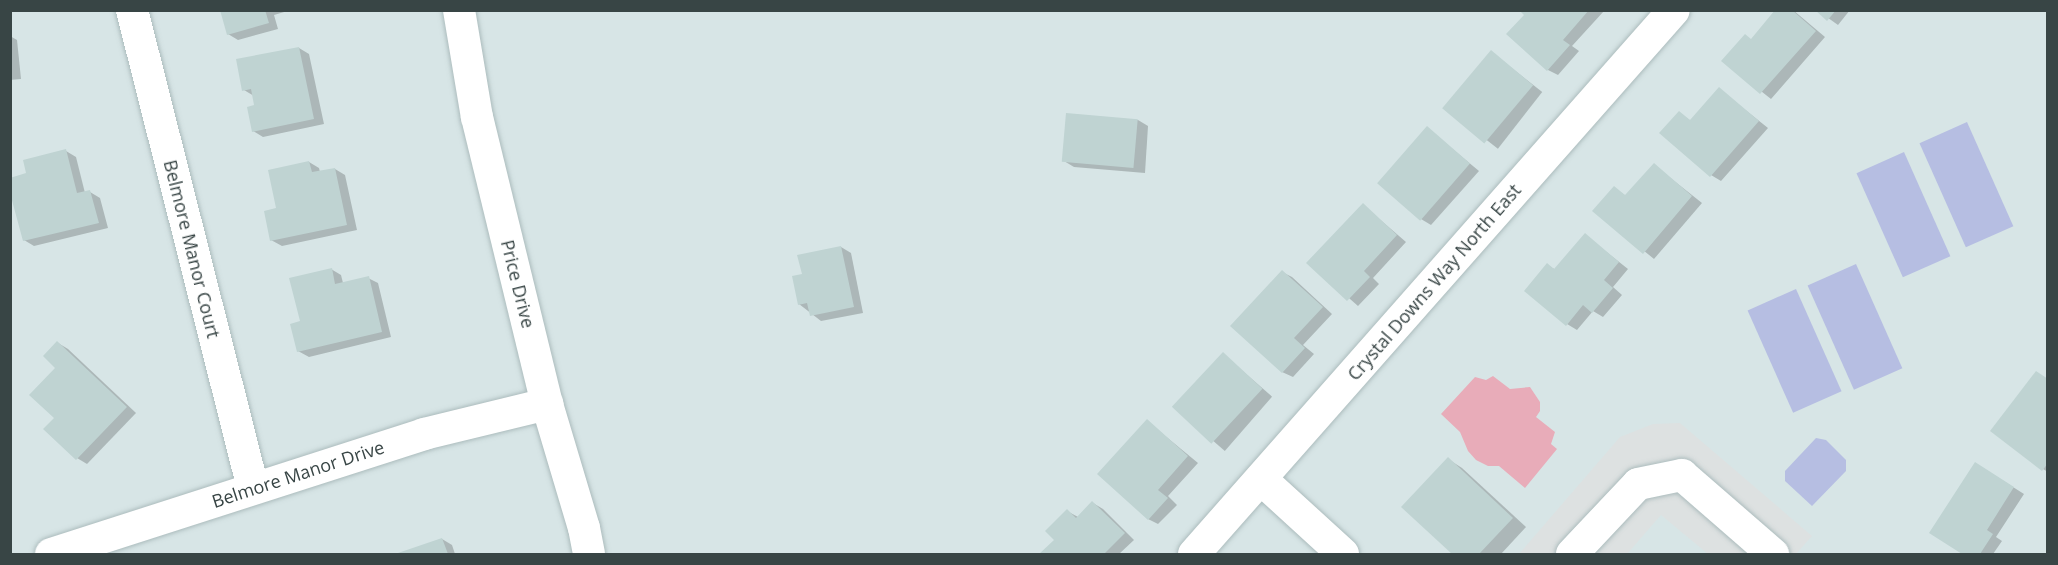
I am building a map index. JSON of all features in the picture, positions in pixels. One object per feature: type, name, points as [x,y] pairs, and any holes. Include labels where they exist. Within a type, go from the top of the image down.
[{"type":"street","name":"Belmore Manor Court","points":[[132,10],[253,488]]},
{"type":"street","name":"Price Drive","points":[[459,10],[477,117],[546,404],[584,528],[589,555]]},
{"type":"street","name":"Crystal Downs Way North East","points":[[1194,555],[1674,10]]},
{"type":"street","name":"Belmore Manor Drive","points":[[51,555],[424,434],[546,404]]},
{"type":"street","points":[[1572,555],[1638,484],[1682,475],[1773,555]]},
{"type":"street","points":[[1261,479],[1343,555]]},
{"type":"shaded area","points":[[10,11],[2047,11],[2047,554],[10,554]]},
{"type":"shaded area","points":[[1967,122],[2013,226],[1966,247],[1919,143]]},
{"type":"shaded area","points":[[1904,152],[1950,256],[1903,277],[1856,173]]},
{"type":"shaded area","points":[[1856,264],[1902,368],[1854,390],[1808,286]]},
{"type":"shaded area","points":[[1796,289],[1842,391],[1793,413],[1748,311]]},
{"type":"shaded area","points":[[1493,376],[1510,389],[1530,387],[1540,402],[1540,411],[1536,417],[1555,432],[1551,444],[1557,449],[1525,488],[1499,466],[1488,466],[1476,460],[1468,451],[1460,432],[1441,414],[1475,377],[1486,380]]},
{"type":"shaded area","points":[[1680,423],[1812,536],[1796,554],[1708,554],[1661,515],[1627,554],[1519,554],[1620,437],[1653,424]]},
{"type":"shaded area","points":[[1816,438],[1826,440],[1846,460],[1846,471],[1812,506],[1785,481],[1785,471]]},
{"type":"building","points":[[220,10],[265,10],[269,23],[227,35]]},
{"type":"building","points":[[1519,10],[1589,10],[1563,40],[1570,45],[1547,71],[1506,34],[1524,15]]},
{"type":"building","points":[[1775,10],[1792,10],[1816,31],[1760,94],[1721,61],[1745,34],[1751,39]]},
{"type":"building","points":[[1815,10],[1836,10],[1827,21]]},
{"type":"building","points":[[299,47],[314,119],[252,132],[247,107],[254,105],[251,89],[242,91],[236,59]]},
{"type":"building","points":[[1491,50],[1533,85],[1484,144],[1442,108]]},
{"type":"building","points":[[1719,87],[1759,121],[1710,177],[1659,133],[1679,111],[1690,120]]},
{"type":"building","points":[[1066,113],[1138,119],[1133,168],[1062,162]]},
{"type":"building","points":[[1427,126],[1470,163],[1420,221],[1377,183]]},
{"type":"building","points":[[66,149],[77,193],[90,190],[99,223],[23,241],[10,193],[10,178],[26,173],[23,160]]},
{"type":"building","points":[[309,161],[312,172],[335,168],[347,225],[270,241],[264,211],[276,208],[268,170]]},
{"type":"building","points":[[1654,163],[1692,196],[1643,254],[1592,211],[1614,186],[1625,195]]},
{"type":"building","points":[[1363,203],[1397,235],[1364,271],[1370,277],[1347,301],[1306,263]]},
{"type":"building","points":[[1585,233],[1619,262],[1604,280],[1613,288],[1592,313],[1583,305],[1566,326],[1524,291],[1547,263],[1554,269]]},
{"type":"building","points":[[841,246],[854,307],[810,316],[807,303],[798,305],[792,276],[802,274],[797,255]]},
{"type":"building","points":[[332,268],[335,284],[369,276],[382,332],[297,352],[290,324],[300,321],[289,278]]},
{"type":"building","points":[[1282,270],[1323,307],[1294,338],[1305,348],[1282,373],[1230,326]]},
{"type":"building","points":[[57,341],[127,407],[76,460],[43,429],[54,418],[29,395],[55,368],[43,356]]},
{"type":"building","points":[[1223,352],[1262,389],[1211,444],[1172,407]]},
{"type":"building","points":[[2036,371],[2048,379],[2048,463],[2042,471],[1990,431]]},
{"type":"building","points":[[1147,419],[1188,456],[1158,490],[1168,498],[1148,520],[1097,474]]},
{"type":"building","points":[[1448,457],[1513,518],[1479,554],[1452,554],[1401,507]]},
{"type":"building","points":[[1975,462],[2014,487],[1987,530],[1993,534],[1980,554],[1962,554],[1929,533]]},
{"type":"building","points":[[1092,501],[1125,533],[1104,554],[1039,554],[1054,540],[1045,531],[1067,509],[1076,518]]},
{"type":"building","points":[[442,538],[448,554],[395,554]]}]
